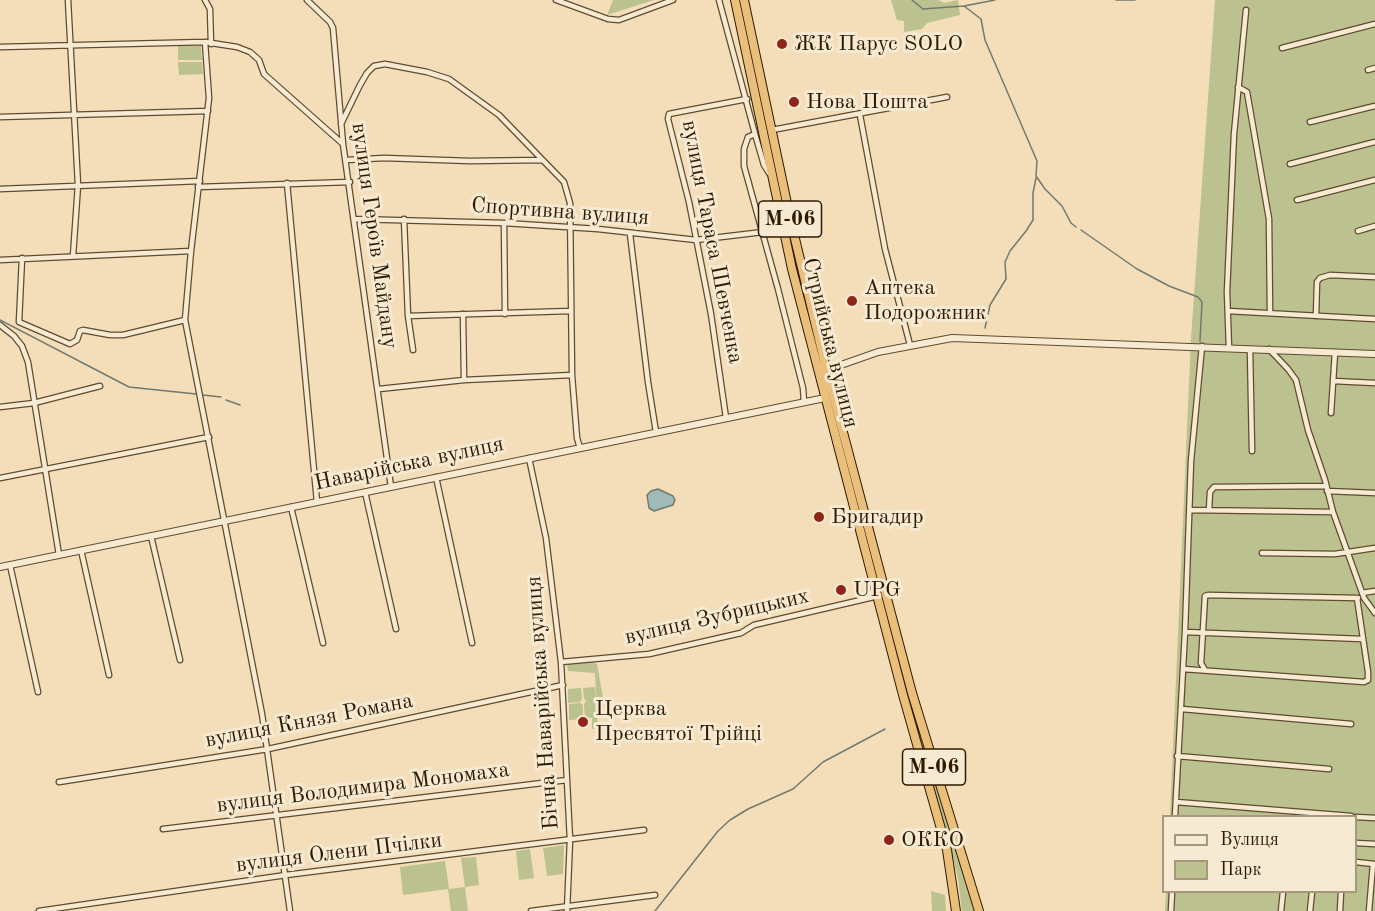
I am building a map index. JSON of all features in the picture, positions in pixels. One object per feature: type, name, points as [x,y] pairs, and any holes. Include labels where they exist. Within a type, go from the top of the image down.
[{"type":"highway","name":"Стрийська вулиця","points":[[735,0],[792,269],[878,596],[889,622]]},
{"type":"highway","name":"Стрийська вулиця","points":[[744,0],[790,222],[889,622]]},
{"type":"highway","name":"М-06","points":[[889,622],[903,696],[947,850],[956,911]]},
{"type":"highway","name":"М-06","points":[[889,622],[979,911]]},
{"type":"street","points":[[68,0],[78,185],[73,256]]},
{"type":"street","points":[[205,0],[210,9],[209,98],[185,320],[262,714],[290,911]]},
{"type":"street","name":"вулиця Героїв Майдану","points":[[307,0],[330,22],[333,28],[341,124],[392,487]]},
{"type":"street","points":[[556,0],[608,19],[619,20],[674,0]]},
{"type":"street","points":[[719,0],[764,165],[773,180]]},
{"type":"street","points":[[1229,348],[1227,292],[1234,134],[1246,10]]},
{"type":"street","points":[[1282,48],[1375,24]]},
{"type":"street","points":[[0,47],[208,43],[237,47],[250,51],[259,60],[264,74],[344,144]]},
{"type":"street","points":[[341,124],[367,73],[374,66],[385,64],[427,72],[449,79],[499,115],[564,182],[570,203],[572,375],[577,438],[580,448]]},
{"type":"street","points":[[1368,70],[1375,68]]},
{"type":"street","points":[[1238,87],[1247,92],[1269,219],[1270,314]]},
{"type":"street","points":[[772,130],[947,97]]},
{"type":"street","name":"вулиця Тараса Шевченка","points":[[726,418],[711,314],[689,202],[670,134],[668,117],[669,114],[747,99]]},
{"type":"street","points":[[1310,122],[1375,106]]},
{"type":"street","points":[[0,117],[208,111]]},
{"type":"street","points":[[860,115],[885,249],[910,345]]},
{"type":"street","points":[[755,134],[748,137],[743,159],[803,388],[804,402]]},
{"type":"street","points":[[1290,164],[1375,142]]},
{"type":"street","points":[[346,160],[384,158],[470,161],[542,160]]},
{"type":"street","points":[[1297,200],[1375,180]]},
{"type":"street","points":[[0,189],[78,185],[350,182]]},
{"type":"street","points":[[287,183],[317,502]]},
{"type":"street","name":"Спортивна вулиця","points":[[354,219],[504,223],[696,240],[763,232]]},
{"type":"street","points":[[404,219],[408,316],[413,350]]},
{"type":"street","points":[[504,223],[506,314]]},
{"type":"street","points":[[1358,231],[1375,226]]},
{"type":"street","points":[[630,234],[646,370],[656,432]]},
{"type":"street","points":[[0,260],[191,251]]},
{"type":"street","points":[[22,258],[19,322],[66,343],[74,343],[80,331],[86,329],[110,335],[123,335],[185,320]]},
{"type":"street","points":[[1316,316],[1317,282],[1320,278],[1330,275],[1375,277]]},
{"type":"street","points":[[408,316],[570,311]]},
{"type":"street","points":[[1228,311],[1375,319]]},
{"type":"street","points":[[463,314],[464,380]]},
{"type":"street","points":[[0,325],[22,346],[28,362],[59,555]]},
{"type":"street","points":[[826,368],[878,352],[952,338],[1375,354]]},
{"type":"street","points":[[1175,815],[1182,709],[1191,461],[1202,346]]},
{"type":"street","points":[[1250,349],[1252,451]]},
{"type":"street","points":[[1269,350],[1296,380],[1308,430],[1333,512],[1363,596],[1375,613]]},
{"type":"street","points":[[1331,413],[1335,352]]},
{"type":"street","points":[[379,389],[464,380],[572,375]]},
{"type":"street","points":[[1334,381],[1375,383]]},
{"type":"street","points":[[0,407],[34,403],[100,386]]},
{"type":"street","name":"Наварійська вулиця","points":[[0,567],[825,398]]},
{"type":"street","points":[[0,478],[208,437]]},
{"type":"street","name":"Бічна Наварійська вулиця","points":[[529,458],[546,538],[561,662],[570,840],[567,909]]},
{"type":"street","points":[[436,477],[472,642]]},
{"type":"street","points":[[1209,510],[1210,492],[1214,487],[1327,488],[1375,493]]},
{"type":"street","points":[[364,492],[396,629]]},
{"type":"street","points":[[291,507],[323,643]]},
{"type":"street","points":[[1190,510],[1333,512]]},
{"type":"street","points":[[151,536],[180,660]]},
{"type":"street","points":[[1262,553],[1347,552],[1375,548]]},
{"type":"street","points":[[81,550],[109,675]]},
{"type":"street","points":[[10,565],[38,692]]},
{"type":"street","points":[[1205,670],[1201,663],[1205,596],[1208,594],[1357,598],[1375,591]]},
{"type":"street","name":"вулиця Зубрицьких","points":[[561,662],[649,654],[741,633],[754,625],[878,596]]},
{"type":"street","points":[[1183,669],[1364,682],[1368,680],[1368,677],[1357,598]]},
{"type":"street","points":[[1185,632],[1362,639]]},
{"type":"street","name":"вулиця Князя Романа","points":[[59,782],[268,749],[563,686]]},
{"type":"street","points":[[1182,709],[1351,724]]},
{"type":"street","points":[[1178,756],[1329,769]]},
{"type":"street","name":"вулиця Володимира Мономаха","points":[[163,829],[567,780]]},
{"type":"street","points":[[1176,801],[1339,815]]},
{"type":"street","points":[[1357,817],[1375,818]]},
{"type":"street","name":"вулиця Олени Пчілки","points":[[39,911],[286,875],[644,830]]},
{"type":"street","points":[[1357,843],[1375,844]]},
{"type":"street","points":[[1357,862],[1374,864],[1369,911]]},
{"type":"street","points":[[1171,911],[1172,893]]},
{"type":"street","points":[[1281,911],[1283,893]]},
{"type":"street","points":[[1310,911],[1312,893]]},
{"type":"street","points":[[1340,911],[1341,893]]},
{"type":"street","points":[[531,911],[567,909],[655,896]]},
{"type":"green space","points":[[613,0],[654,0],[607,15]]},
{"type":"green space","points":[[891,0],[939,0],[944,3],[958,0],[960,15],[927,23],[922,29],[904,32],[904,21],[897,20]]},
{"type":"green space","points":[[1215,0],[1375,0],[1375,911],[1165,911],[1166,893],[1357,893],[1357,815],[1170,815],[1191,338]]},
{"type":"green space","points":[[178,46],[201,46],[202,60],[178,60]]},
{"type":"green space","points":[[178,62],[202,62],[203,74],[179,75]]},
{"type":"green space","points":[[860,512],[974,911],[962,911],[951,848]]},
{"type":"green space","points":[[591,662],[597,664],[605,708],[597,709],[598,728],[592,729],[592,718],[585,718],[586,700],[583,688],[595,687],[597,707],[595,673],[568,671],[567,664]]},
{"type":"green space","points":[[581,688],[580,702],[568,703],[568,689]]},
{"type":"green space","points":[[569,704],[583,705],[583,719],[569,720]]},
{"type":"green space","points":[[564,845],[563,874],[547,876],[543,848]]},
{"type":"green space","points":[[530,849],[534,878],[519,880],[516,851]]},
{"type":"green space","points":[[476,857],[479,885],[465,887],[461,858]]},
{"type":"green space","points":[[445,861],[449,889],[465,887],[468,911],[451,911],[448,889],[403,895],[400,867]]},
{"type":"green space","points":[[931,891],[945,895],[946,911],[932,911]]},
{"type":"water","points":[[658,489],[673,496],[675,500],[673,505],[654,511],[649,508],[647,495]]},
{"type":"waterway","points":[[912,0],[923,9],[964,6],[995,0]]},
{"type":"waterway","points":[[1116,0],[1135,0]]},
{"type":"waterway","points":[[964,6],[981,19],[985,40],[1037,161],[1036,176],[1062,206],[1071,223],[1076,227]]},
{"type":"waterway","points":[[985,328],[990,305],[1006,279],[1005,262],[1010,251],[1033,220],[1033,193],[1036,178]]},
{"type":"waterway","points":[[1081,230],[1137,269],[1169,286],[1198,297],[1202,302],[1200,341]]},
{"type":"waterway","points":[[0,320],[129,387],[196,394]]},
{"type":"waterway","points":[[203,395],[221,397]]},
{"type":"waterway","points":[[226,400],[240,405]]},
{"type":"waterway","points":[[655,911],[718,831],[730,820],[748,809],[793,789],[823,762],[885,729]]},
{"type":"place","name":"ЖК Парус SOLO","points":[[782,44]]},
{"type":"place","name":"Нова Пошта","points":[[794,102]]},
{"type":"place","name":"Аптека Подорожник","points":[[852,301]]},
{"type":"place","name":"Бригадир","points":[[819,517]]},
{"type":"place","name":"UPG","points":[[841,590]]},
{"type":"place","name":"Церква Пресвятої Трійці","points":[[583,722]]},
{"type":"place","name":"ОККО","points":[[889,840]]}]
